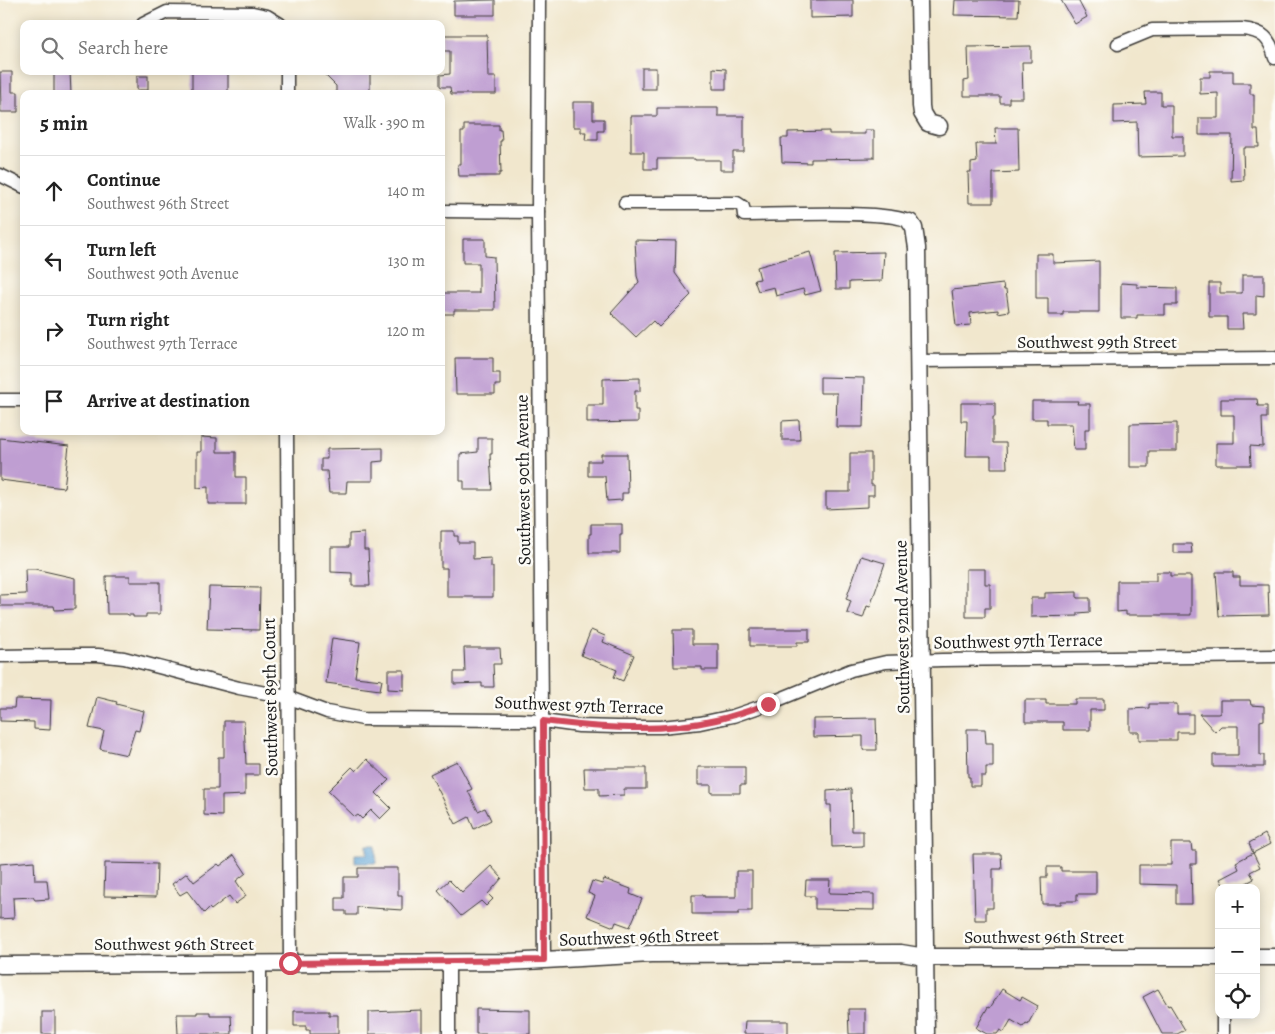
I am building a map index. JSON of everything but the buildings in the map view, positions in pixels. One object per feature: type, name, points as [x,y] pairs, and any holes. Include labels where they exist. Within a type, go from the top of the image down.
[{"type":"street","name":"Southwest 90th Avenue","points":[[539,0],[538,212],[544,960]]},
{"type":"street","points":[[919,0],[922,113],[928,123],[939,126]]},
{"type":"street","points":[[151,20],[167,12],[253,13],[267,16],[274,20]]},
{"type":"street","points":[[1118,44],[1152,30],[1242,29],[1255,31],[1265,37],[1275,58]]},
{"type":"street","points":[[287,75],[287,90]]},
{"type":"street","points":[[0,175],[20,185]]},
{"type":"street","points":[[625,203],[736,204],[743,207],[744,216],[876,215],[898,217],[910,222]]},
{"type":"street","points":[[445,211],[538,212]]},
{"type":"street","name":"Southwest 92nd Avenue","points":[[910,222],[914,228],[918,248],[926,1034]]},
{"type":"street","name":"Southwest 99th Street","points":[[919,361],[1275,358]]},
{"type":"street","points":[[0,400],[20,400]]},
{"type":"street","name":"Southwest 89th Court","points":[[287,435],[290,963]]},
{"type":"street","name":"Southwest 97th Terrace","points":[[0,656],[72,655],[124,658],[239,688],[287,697],[327,712],[363,719],[543,721],[579,726],[661,727],[700,723],[733,716],[768,704],[851,670],[886,662],[1275,656]]},
{"type":"street","name":"Southwest 96th Street","points":[[0,966],[449,962],[544,960],[651,954],[731,953],[901,953],[925,957],[1215,957]]},
{"type":"street","points":[[1260,957],[1275,956]]},
{"type":"street","points":[[449,962],[449,1034]]},
{"type":"street","points":[[260,964],[260,1034]]},
{"type":"street","points":[[1223,1019],[1223,1034]]},
{"type":"water","points":[[367,845],[376,845],[376,863],[355,863],[355,854],[367,854]]},
{"type":"route","points":[[290,963],[509,962],[544,960],[543,721],[579,726],[680,726],[733,716],[768,704]]}]
